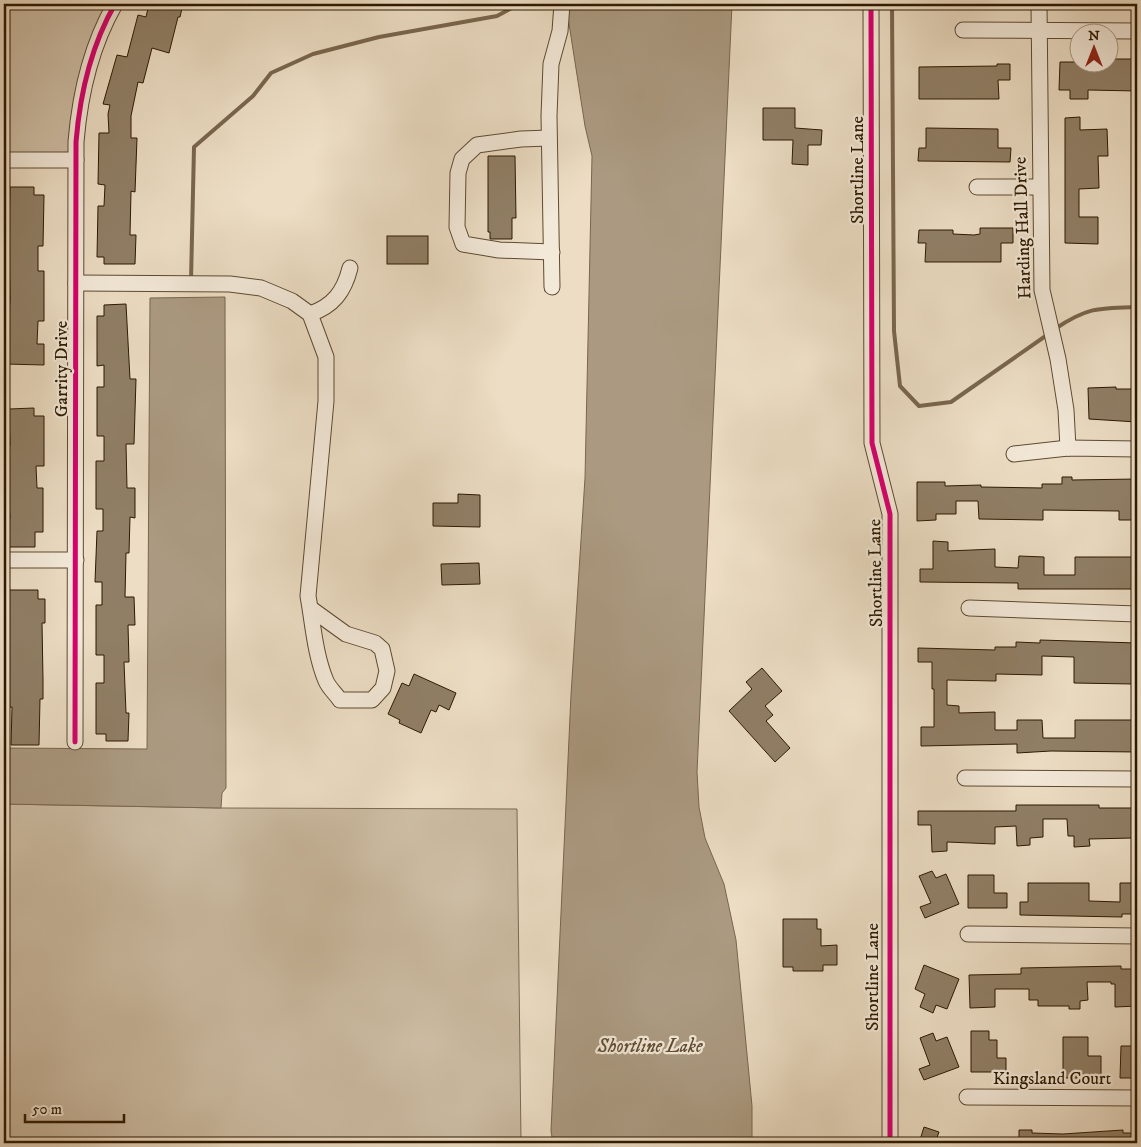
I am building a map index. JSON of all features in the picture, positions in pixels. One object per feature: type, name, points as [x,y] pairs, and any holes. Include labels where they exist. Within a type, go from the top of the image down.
[{"type":"street","name":"Garrity Drive","points":[[75,742],[76,160],[78,116],[92,54],[115,4]]},
{"type":"street","points":[[552,287],[549,138],[551,64],[560,31],[562,4]]},
{"type":"street","name":"Shortline Lane","points":[[871,4],[872,443],[890,514],[890,1143]]},
{"type":"street","name":"Harding Hall Drive","points":[[1039,4],[1042,290],[1062,380],[1068,448]]},
{"type":"street","points":[[963,30],[1137,31]]},
{"type":"street","points":[[549,138],[477,145],[462,159],[458,173],[458,227],[463,244],[499,250],[552,252]]},
{"type":"street","points":[[4,160],[76,160]]},
{"type":"street","points":[[977,187],[1040,187]]},
{"type":"street","points":[[310,314],[322,310],[338,297],[346,285],[350,268]]},
{"type":"street","points":[[76,283],[230,284],[260,288],[292,301],[310,314],[326,357],[326,383],[308,596],[316,649],[326,683],[340,700],[372,700],[383,688],[387,671],[382,649],[375,643],[346,634],[310,608]]},
{"type":"street","points":[[1014,454],[1068,448],[1137,449]]},
{"type":"street","points":[[4,560],[76,560]]},
{"type":"street","points":[[969,608],[1137,614]]},
{"type":"street","points":[[965,778],[1137,779]]},
{"type":"street","points":[[968,934],[1137,936]]},
{"type":"street","name":"Kingsland Court","points":[[967,1097],[1137,1098]]},
{"type":"shaded area","points":[[4,4],[112,4],[95,35],[76,160],[4,160]]},
{"type":"shaded area","points":[[4,804],[221,808],[517,809],[521,1143],[4,1143]]},
{"type":"water","name":"Shortline Lake","points":[[568,4],[732,4],[697,772],[699,807],[705,838],[724,884],[736,940],[752,1106],[752,1143],[553,1143],[551,1131],[571,695],[585,478],[592,156],[585,126],[567,11]]},
{"type":"water","points":[[225,297],[226,788],[222,793],[221,808],[4,804],[4,748],[147,749],[150,298]]},
{"type":"building","points":[[149,4],[183,4],[169,53],[152,48],[143,83],[138,82],[131,116],[131,138],[137,138],[135,192],[131,191],[130,235],[136,235],[135,264],[104,264],[104,257],[97,257],[98,206],[104,206],[105,185],[98,184],[99,133],[109,133],[108,114],[110,105],[103,104],[117,55],[127,57],[138,15],[146,17]]},
{"type":"building","points":[[1118,59],[1137,59],[1137,91],[1088,90],[1088,99],[1070,99],[1070,90],[1059,90],[1060,62],[1068,62],[1068,72],[1118,72]]},
{"type":"building","points":[[997,64],[1010,64],[1010,80],[998,80],[999,99],[919,99],[919,67],[997,66]]},
{"type":"building","points":[[763,108],[795,108],[795,128],[822,130],[821,145],[808,145],[808,165],[792,164],[793,140],[763,140]]},
{"type":"building","points":[[1080,117],[1080,130],[1107,129],[1108,156],[1098,156],[1099,188],[1079,189],[1079,217],[1098,217],[1098,244],[1065,243],[1065,118]]},
{"type":"building","points":[[926,128],[998,129],[998,148],[1011,148],[1010,162],[918,161],[919,148],[926,148]]},
{"type":"building","points":[[488,156],[515,156],[516,218],[512,218],[512,239],[490,239],[490,232],[488,232]]},
{"type":"building","points":[[10,187],[34,187],[34,195],[44,195],[43,246],[38,246],[38,271],[44,271],[44,321],[38,321],[37,344],[44,344],[44,365],[5,364],[10,300],[9,240],[4,240],[4,229],[9,229]]},
{"type":"building","points":[[980,228],[1013,228],[1013,243],[1001,243],[1001,262],[925,262],[926,243],[918,243],[919,230],[953,230],[953,234],[974,235],[980,234]]},
{"type":"building","points":[[387,236],[428,236],[428,264],[387,264]]},
{"type":"building","points":[[126,304],[130,379],[136,379],[134,444],[126,444],[127,488],[135,488],[135,518],[130,517],[129,553],[126,553],[125,597],[134,597],[135,625],[128,625],[129,662],[124,662],[126,713],[129,713],[128,741],[106,741],[106,734],[96,734],[96,683],[104,683],[104,655],[96,655],[96,605],[102,605],[102,582],[95,582],[97,531],[103,531],[103,509],[96,509],[96,461],[104,461],[104,436],[97,436],[97,387],[104,387],[104,365],[97,366],[97,316],[104,316],[104,305]]},
{"type":"building","points":[[1116,387],[1116,389],[1137,389],[1137,422],[1089,419],[1088,388]]},
{"type":"building","points":[[34,408],[34,416],[44,416],[44,466],[36,466],[37,488],[43,488],[43,532],[35,532],[35,547],[7,547],[7,518],[10,518],[5,445],[10,445],[9,409]]},
{"type":"building","points":[[1062,477],[1072,477],[1072,480],[1137,479],[1137,493],[1134,494],[1134,520],[1119,520],[1119,511],[1043,510],[1043,520],[979,519],[978,501],[956,501],[956,514],[936,514],[936,520],[917,521],[917,482],[945,482],[945,486],[981,485],[981,487],[1042,488],[1042,484],[1062,484]]},
{"type":"building","points":[[458,494],[480,495],[480,527],[433,526],[433,503],[458,503]]},
{"type":"building","points":[[933,541],[948,542],[948,551],[995,549],[995,567],[1018,568],[1019,556],[1044,557],[1044,575],[1075,575],[1075,557],[1132,557],[1132,575],[1137,575],[1137,589],[1018,589],[1018,583],[920,582],[920,569],[933,569]]},
{"type":"building","points":[[479,563],[480,584],[442,585],[441,564]]},
{"type":"building","points":[[4,590],[38,590],[38,599],[45,599],[45,623],[42,623],[43,699],[40,699],[39,745],[11,745],[12,707],[6,707]]},
{"type":"building","points":[[1040,640],[1137,643],[1137,674],[1133,674],[1133,684],[1074,683],[1074,657],[1042,656],[1042,675],[996,674],[996,681],[947,680],[947,705],[959,706],[959,713],[995,712],[995,730],[1017,730],[1017,720],[1042,720],[1043,738],[1075,738],[1075,720],[1132,720],[1132,738],[1137,738],[1137,752],[1051,751],[1017,753],[1017,744],[921,746],[921,727],[934,727],[934,689],[932,689],[932,662],[918,662],[918,648],[995,650],[995,647],[1016,647],[1016,642],[1040,643]]},
{"type":"building","points":[[762,668],[782,691],[765,706],[773,715],[766,721],[790,748],[775,762],[729,711],[752,689],[746,682]]},
{"type":"building","points":[[414,674],[456,693],[449,710],[439,705],[436,712],[431,710],[421,733],[399,723],[400,720],[388,714],[402,683],[409,686]]},
{"type":"building","points":[[1016,805],[1099,805],[1099,808],[1137,808],[1137,820],[1132,820],[1133,838],[1089,839],[1090,846],[1074,847],[1074,836],[1068,836],[1067,819],[1043,819],[1043,837],[1030,838],[1030,845],[1017,846],[1016,826],[995,827],[995,844],[947,842],[947,851],[932,852],[931,825],[918,825],[918,811],[1016,811]]},
{"type":"building","points":[[932,871],[936,878],[946,874],[959,904],[925,918],[920,907],[931,903],[919,876]]},
{"type":"building","points":[[968,875],[994,875],[994,893],[1007,893],[1007,908],[968,908]]},
{"type":"building","points":[[1028,883],[1089,883],[1089,901],[1120,902],[1120,883],[1137,883],[1137,914],[1122,914],[1122,917],[1020,915],[1020,902],[1028,902]]},
{"type":"building","points":[[783,919],[817,919],[817,929],[821,929],[821,946],[837,945],[837,965],[823,965],[823,971],[793,971],[793,967],[783,967]]},
{"type":"building","points":[[924,965],[959,979],[947,1009],[936,1005],[933,1013],[920,1007],[925,994],[915,989]]},
{"type":"building","points":[[1121,966],[1121,969],[1137,969],[1137,1006],[1115,1007],[1115,984],[1111,984],[1111,982],[1087,982],[1088,1000],[1080,1001],[1080,1009],[1069,1009],[1069,1006],[1038,1006],[1038,1000],[1029,1000],[1029,989],[995,989],[995,1007],[970,1008],[969,975],[1021,974],[1021,968]]},
{"type":"building","points":[[971,1031],[989,1031],[989,1040],[997,1040],[997,1058],[1006,1058],[1006,1072],[971,1072]]},
{"type":"building","points":[[933,1033],[936,1041],[947,1037],[959,1067],[924,1080],[919,1069],[930,1065],[920,1038]]},
{"type":"building","points":[[1063,1037],[1088,1037],[1088,1056],[1101,1056],[1101,1078],[1063,1078]]},
{"type":"building","points":[[1121,1046],[1137,1046],[1137,1078],[1120,1078]]},
{"type":"building","points":[[924,1127],[939,1132],[935,1143],[919,1143]]},
{"type":"building","points":[[1019,1130],[1032,1130],[1032,1133],[1063,1134],[1123,1130],[1123,1133],[1137,1133],[1137,1143],[1019,1143]]},
{"type":"waterway","points":[[191,281],[194,147],[253,96],[271,73],[313,54],[379,37],[497,16],[519,4]]},
{"type":"waterway","points":[[892,4],[894,331],[900,386],[919,406],[951,402],[1047,335]]},
{"type":"waterway","points":[[1055,329],[1076,316],[1094,310],[1137,307]]},
{"type":"cycle path","points":[[75,742],[76,142],[80,106],[88,70],[99,36],[115,4]]},
{"type":"cycle path","points":[[871,4],[872,443],[890,514],[890,1143]]}]
